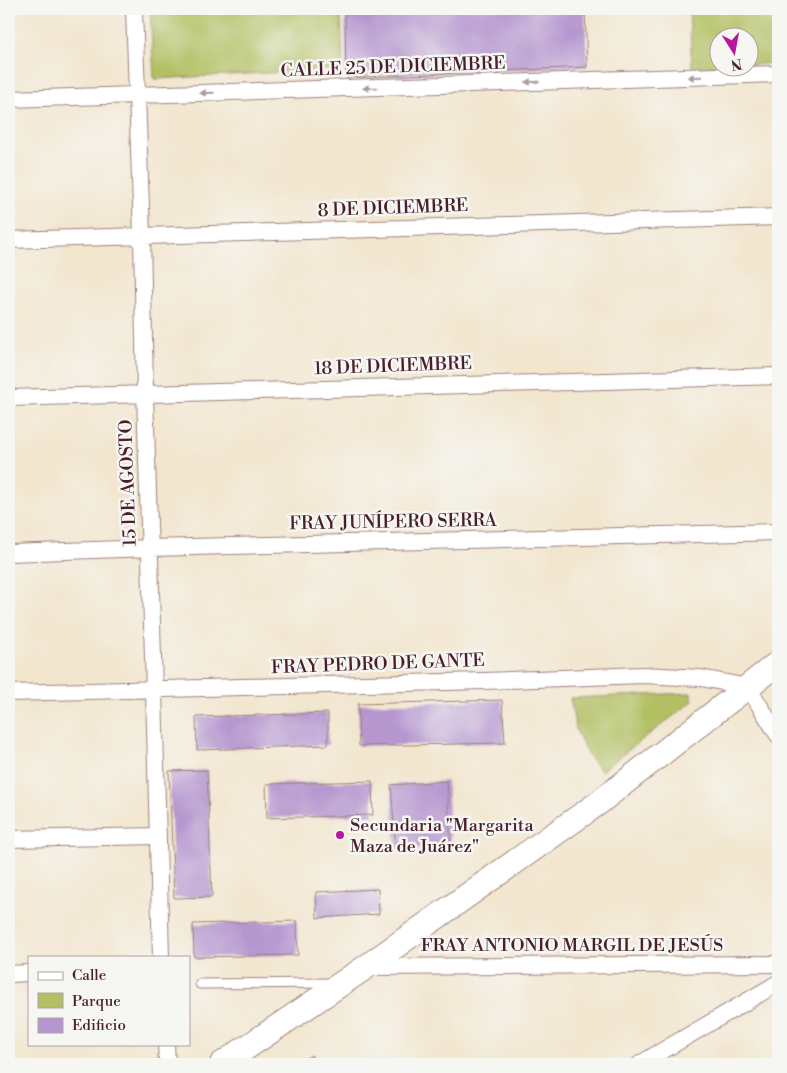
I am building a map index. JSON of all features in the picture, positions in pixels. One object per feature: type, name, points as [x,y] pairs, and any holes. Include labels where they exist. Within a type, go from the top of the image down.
[{"type":"street","name":"15 DE AGOSTO","points":[[134,9],[142,235],[160,956]]},
{"type":"street","name":"CALLE 25 DE DICIEMBRE","points":[[9,99],[778,74]]},
{"type":"street","name":"8 DE DICIEMBRE","points":[[9,240],[778,217]]},
{"type":"street","name":"18 DE DICIEMBRE","points":[[9,398],[778,376]]},
{"type":"street","name":"FRAY JUNÍPERO SERRA","points":[[9,553],[778,532]]},
{"type":"street","points":[[222,1064],[366,966],[597,804],[778,663]]},
{"type":"street","name":"FRAY PEDRO DE GANTE","points":[[9,693],[485,681],[642,675],[701,678],[748,688]]},
{"type":"street","points":[[748,688],[778,735]]},
{"type":"street","points":[[9,839],[158,836]]},
{"type":"street","name":"FRAY ANTONIO MARGIL DE JESÚS","points":[[366,966],[778,964]]},
{"type":"street","points":[[9,974],[28,973]]},
{"type":"street","points":[[640,1064],[778,984]]},
{"type":"street","points":[[166,1046],[167,1064]]},
{"type":"lane","points":[[200,984],[341,983]]},
{"type":"green space","points":[[150,9],[341,9],[343,69],[154,79]]},
{"type":"green space","points":[[689,9],[778,9],[778,63],[760,64],[760,28],[710,28],[710,66],[692,67]]},
{"type":"green space","points":[[691,693],[693,701],[601,771],[587,754],[576,730],[570,698]]},
{"type":"building","points":[[345,9],[585,9],[587,67],[346,78]]},
{"type":"building","points":[[502,700],[505,743],[359,746],[358,704]]},
{"type":"building","points":[[328,713],[328,745],[197,750],[196,717]]},
{"type":"building","points":[[207,770],[212,897],[174,898],[169,771]]},
{"type":"building","points":[[372,781],[373,815],[267,818],[266,784]]},
{"type":"building","points":[[447,781],[451,847],[396,851],[391,785]]},
{"type":"building","points":[[378,889],[379,914],[317,918],[316,892]]},
{"type":"building","points":[[297,921],[298,955],[194,957],[193,924]]},
{"type":"building","points":[[312,1055],[312,1064],[296,1064]]},
{"type":"place","name":"Secundaria \"Margarita Maza de Juárez\"","points":[[340,835]]}]
